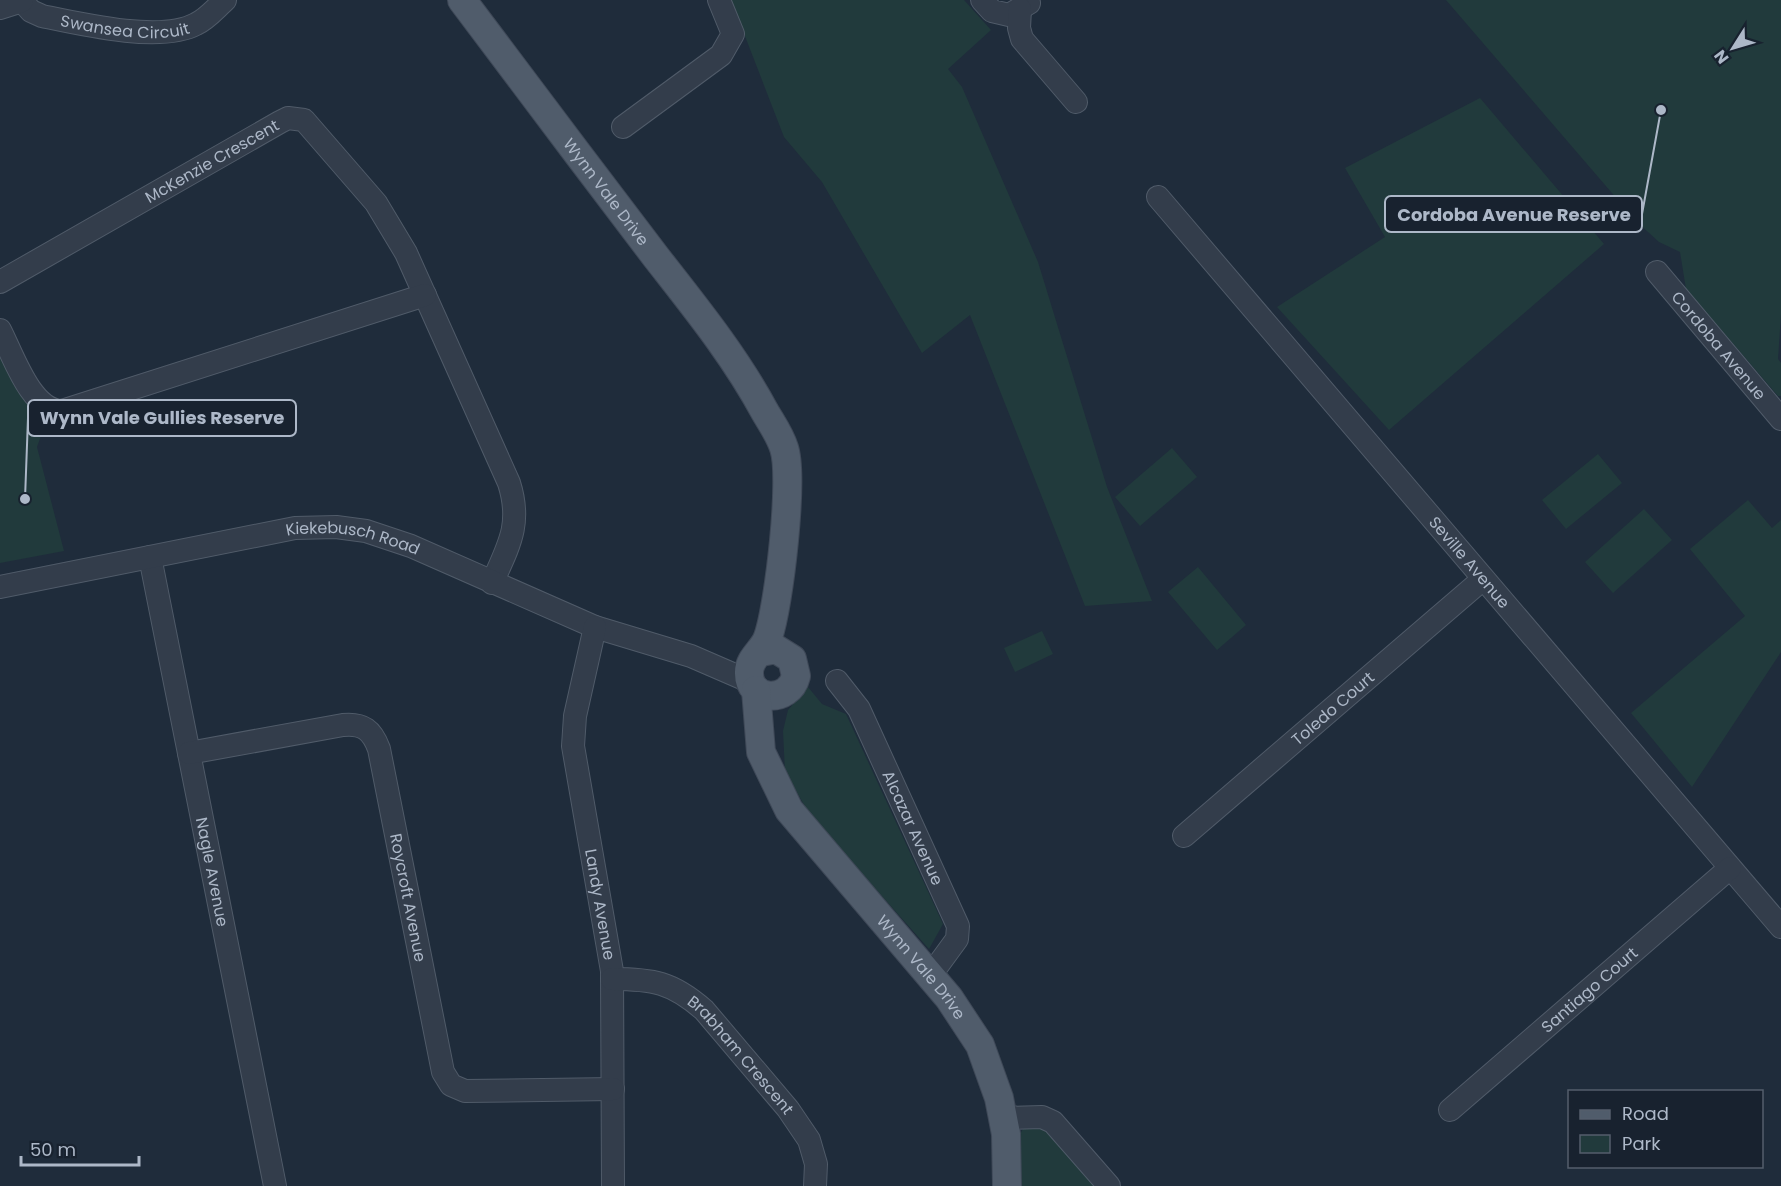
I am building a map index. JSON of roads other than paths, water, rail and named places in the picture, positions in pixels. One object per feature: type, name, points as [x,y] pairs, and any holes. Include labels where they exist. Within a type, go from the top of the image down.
[{"type":"main road","name":"Wynn Vale Drive","points":[[462,0],[751,385],[785,450],[788,477],[774,607],[762,668],[758,740],[772,776],[795,818],[930,976],[963,1017],[980,1045],[999,1098],[1003,1118],[1006,1134],[1007,1186]]},
{"type":"main road","name":"Wynn Vale Drive","points":[[762,668],[796,668],[796,676],[771,723],[772,776]]},
{"type":"street","name":"Swansea Circuit","points":[[22,0],[31,11],[42,16],[120,30],[169,30],[196,24],[225,0]]},
{"type":"street","points":[[0,8],[22,0]]},
{"type":"street","points":[[622,127],[721,55],[734,34],[718,0]]},
{"type":"street","points":[[982,0],[992,11],[1009,15],[1026,4]]},
{"type":"street","points":[[1026,4],[1018,27],[1022,39],[1076,102]]},
{"type":"street","name":"McKenzie Crescent","points":[[0,282],[280,122],[297,118],[311,126],[388,219],[425,295],[509,483],[516,504],[514,532],[492,583]]},
{"type":"street","name":"Seville Avenue","points":[[1158,196],[1781,927]]},
{"type":"street","name":"Cordoba Avenue","points":[[1658,272],[1781,419]]},
{"type":"street","points":[[0,330],[37,401],[50,410],[62,411],[425,295]]},
{"type":"street","name":"Kiekebusch Road","points":[[0,587],[295,528],[336,527],[366,531],[411,546],[595,627],[691,656],[762,668]]},
{"type":"street","name":"Nagle Avenue","points":[[150,557],[275,1186]]},
{"type":"street","name":"Toledo Court","points":[[1184,836],[1483,579]]},
{"type":"street","name":"Landy Avenue","points":[[595,627],[575,716],[573,746],[608,939],[612,979],[613,1186]]},
{"type":"street","name":"Alcazar Avenue","points":[[837,681],[859,709],[958,926],[957,939],[930,976]]},
{"type":"street","name":"Roycroft Avenue","points":[[189,753],[343,725],[355,724],[366,728],[374,735],[379,749],[442,1072],[447,1080],[465,1091],[613,1089]]},
{"type":"street","name":"Santiago Court","points":[[1450,1110],[1730,868]]},
{"type":"street","name":"Brabham Crescent","points":[[612,979],[643,979],[667,984],[689,997],[704,1010],[789,1109],[809,1140],[816,1164],[815,1186]]},
{"type":"street","points":[[1003,1118],[1042,1117],[1053,1122],[1109,1186]]},
{"type":"place","name":"Cordoba Avenue Reserve","points":[[1661,110]]},
{"type":"place","name":"Wynn Vale Gullies Reserve","points":[[25,499]]}]
